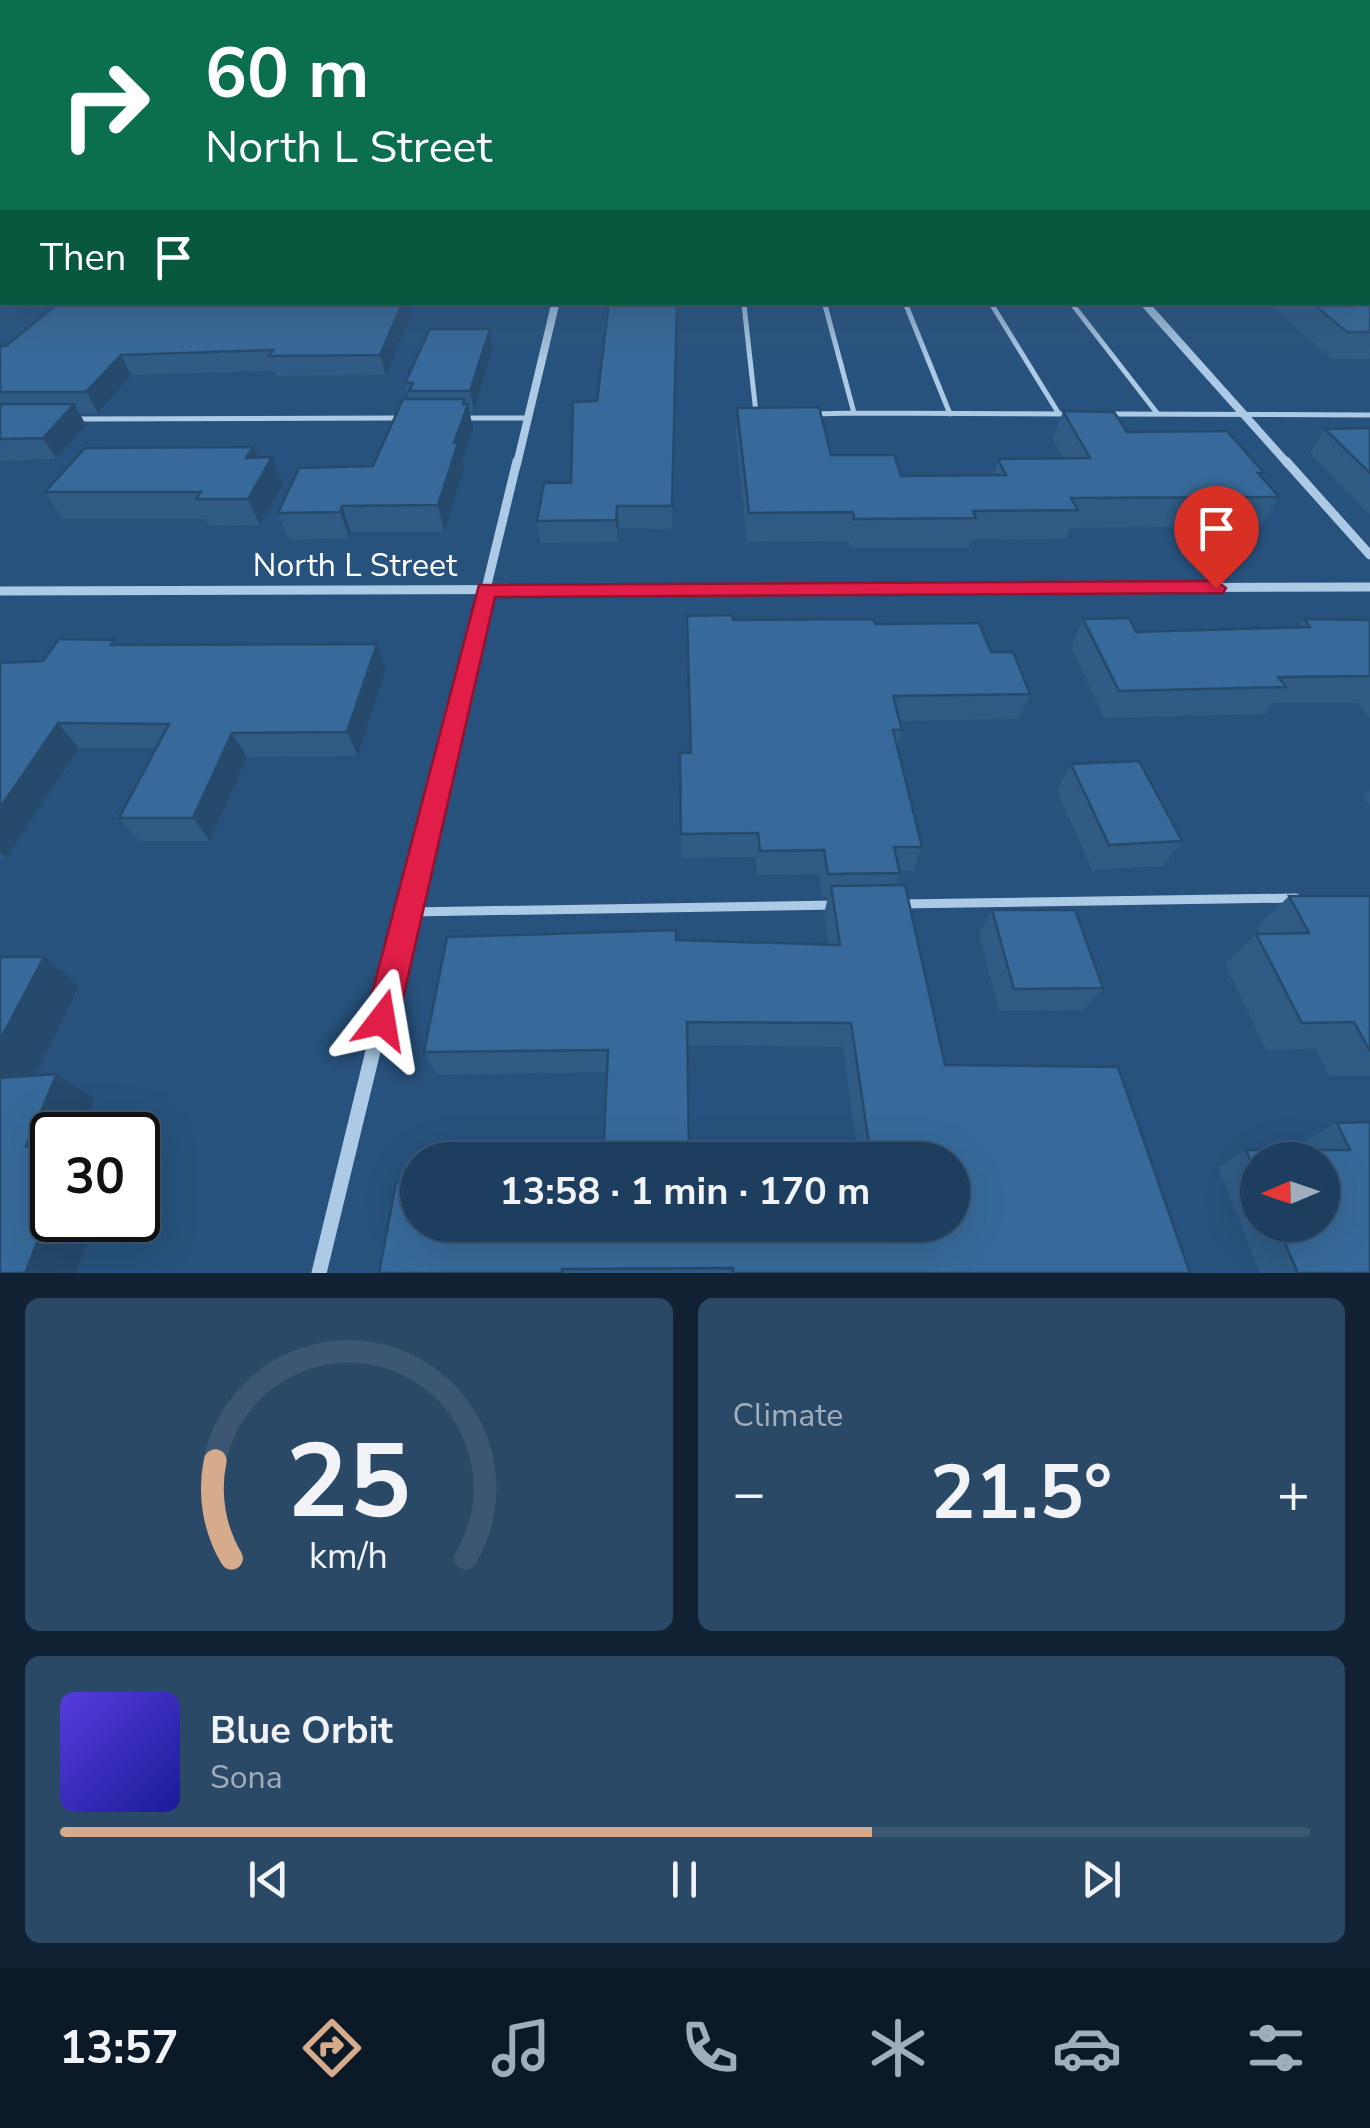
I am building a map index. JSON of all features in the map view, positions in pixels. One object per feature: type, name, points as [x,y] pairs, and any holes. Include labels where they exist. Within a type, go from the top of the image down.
[{"type":"street","points":[[319,1273],[555,305]]},
{"type":"street","points":[[1147,305],[1370,555]]},
{"type":"street","name":"North L Street","points":[[0,591],[1370,588]]},
{"type":"lane","points":[[744,305],[756,415]]},
{"type":"lane","points":[[825,305],[854,413]]},
{"type":"lane","points":[[907,305],[950,414]]},
{"type":"lane","points":[[993,305],[1059,414]]},
{"type":"lane","points":[[1074,305],[1158,413]]},
{"type":"lane","points":[[795,414],[1079,414]]},
{"type":"lane","points":[[1098,414],[1370,414]]},
{"type":"lane","points":[[56,419],[413,418]]},
{"type":"lane","points":[[452,418],[528,418]]},
{"type":"lane","points":[[880,904],[1311,898]]},
{"type":"lane","points":[[409,912],[840,904]]},
{"type":"building","points":[[56,305],[402,305],[380,355],[269,356],[273,350],[121,355],[86,392],[0,392],[0,346],[6,346]]},
{"type":"building","points":[[609,305],[677,305],[672,506],[617,506],[616,520],[537,521],[544,483],[571,483],[573,402],[597,401]]},
{"type":"building","points":[[1315,305],[1370,305],[1370,332],[1347,332]]},
{"type":"building","points":[[430,329],[490,329],[470,391],[409,391],[413,383],[405,383]]},
{"type":"building","points":[[403,399],[464,399],[463,404],[468,404],[438,505],[342,506],[340,512],[278,513],[299,468],[373,466]]},
{"type":"building","points":[[0,404],[74,404],[43,438],[0,439]]},
{"type":"building","points":[[819,407],[831,455],[894,455],[901,476],[1006,475],[998,459],[1090,458],[1063,411],[1114,412],[1127,432],[1227,431],[1264,473],[1258,473],[1279,497],[1071,498],[1078,510],[973,511],[976,518],[854,519],[853,512],[749,513],[737,408]]},
{"type":"building","points":[[1370,428],[1370,473],[1325,429]]},
{"type":"building","points":[[253,447],[246,458],[272,457],[248,499],[196,499],[201,492],[45,492],[85,448]]},
{"type":"building","points":[[732,615],[733,620],[979,623],[991,652],[1013,652],[1030,694],[893,696],[902,730],[893,730],[922,847],[894,847],[900,873],[828,874],[824,850],[760,851],[758,833],[681,834],[680,753],[691,753],[687,616]]},
{"type":"building","points":[[1129,618],[1136,632],[1310,627],[1304,619],[1370,620],[1370,676],[1278,677],[1286,687],[1119,691],[1083,619]]},
{"type":"building","points":[[59,639],[115,640],[111,645],[377,644],[347,732],[232,733],[193,818],[119,818],[169,724],[58,723],[0,808],[0,663],[43,661]]},
{"type":"building","points":[[1139,761],[1182,841],[1109,845],[1071,764]]},
{"type":"building","points":[[905,885],[945,1065],[1118,1067],[1190,1273],[733,1273],[733,1268],[379,1273],[396,1183],[400,1183],[400,1242],[970,1242],[970,1142],[869,1142],[851,1023],[687,1022],[689,1142],[604,1142],[608,1050],[424,1052],[447,937],[676,930],[676,940],[840,945],[831,886]]},
{"type":"building","points":[[1289,896],[1370,896],[1370,1051],[1354,1022],[1302,1023],[1256,934],[1309,933]]},
{"type":"building","points":[[992,910],[1075,910],[1103,988],[1014,989]]},
{"type":"building","points":[[0,957],[44,957],[0,1040]]},
{"type":"building","points":[[57,1074],[41,1112],[30,1112],[26,1146],[30,1146],[30,1242],[37,1242],[25,1273],[0,1273],[0,1078]]},
{"type":"building","points":[[1370,1122],[1370,1273],[1298,1273],[1284,1242],[1340,1242],[1340,1150],[1350,1150],[1337,1123]]},
{"type":"route","points":[[382,1020],[486,590],[1216,588]]}]
